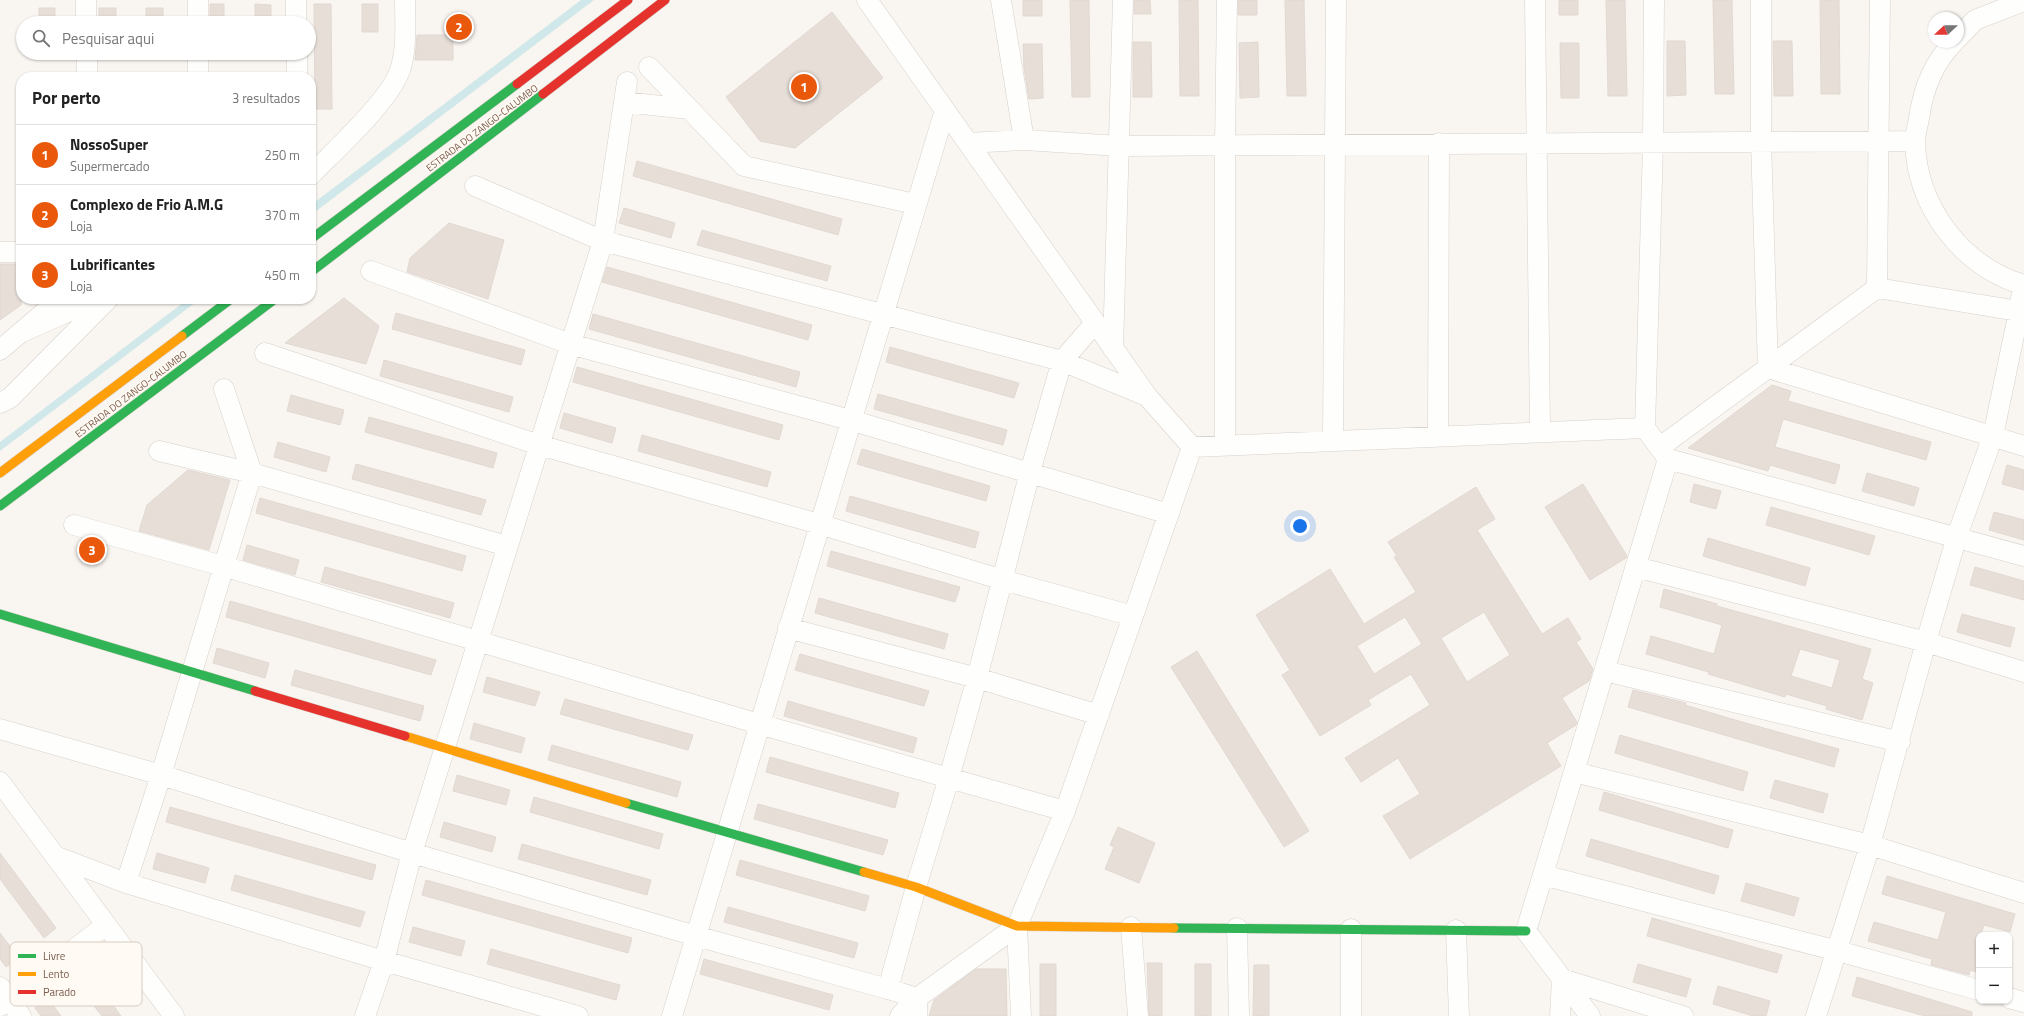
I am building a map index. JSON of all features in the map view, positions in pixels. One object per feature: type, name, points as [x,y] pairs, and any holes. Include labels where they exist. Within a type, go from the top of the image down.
[{"type":"street","points":[[86,0],[86,16]]},
{"type":"street","points":[[198,0],[198,16]]},
{"type":"street","points":[[296,0],[296,16]]},
{"type":"street","points":[[316,170],[376,108],[390,89],[401,69],[405,50],[405,0]]},
{"type":"street","name":"ESTRADA DO ZANGO-CALUMBO","points":[[316,235],[628,0]]},
{"type":"street","name":"ESTRADA DO ZANGO-CALUMBO","points":[[316,268],[665,0]]},
{"type":"street","points":[[867,0],[1147,396],[1192,447]]},
{"type":"street","points":[[1001,0],[1024,140]]},
{"type":"street","points":[[1113,349],[1123,0]]},
{"type":"street","points":[[1225,446],[1225,145],[1227,0]]},
{"type":"street","points":[[1333,441],[1333,144],[1336,0]]},
{"type":"street","points":[[1535,0],[1538,142],[1540,431]]},
{"type":"street","points":[[1654,0],[1653,143],[1645,428],[1664,453],[2024,556]]},
{"type":"street","points":[[1761,0],[1761,141],[1768,368]]},
{"type":"street","points":[[1877,288],[1880,0]]},
{"type":"street","points":[[1964,32],[1976,20],[2024,1]]},
{"type":"street","points":[[1816,1016],[1838,951],[1900,742],[1926,642],[1957,536],[1993,436],[2022,311],[2023,285],[1988,269],[1958,245],[1939,221],[1920,179],[1915,141],[1922,95],[1943,53],[1948,48]]},
{"type":"street","points":[[87,60],[87,72]]},
{"type":"street","points":[[198,60],[198,72]]},
{"type":"street","points":[[297,60],[297,72]]},
{"type":"street","points":[[649,67],[744,166],[915,204]]},
{"type":"street","points":[[365,1016],[384,961],[412,853],[444,748],[603,240],[627,82]]},
{"type":"street","points":[[624,102],[689,109]]},
{"type":"street","points":[[672,1016],[944,110]]},
{"type":"street","points":[[968,143],[1024,140],[1120,146],[1538,142],[1653,143],[1879,140],[1915,141]]},
{"type":"street","points":[[1438,436],[1439,143]]},
{"type":"street","points":[[475,186],[603,240],[882,315],[1062,361],[1147,396]]},
{"type":"street","points":[[0,252],[16,252]]},
{"type":"street","points":[[371,271],[570,344],[850,420],[1168,514]]},
{"type":"street","points":[[1526,931],[1636,567],[1664,453],[1768,368],[1877,288],[2022,311]]},
{"type":"street","points":[[0,350],[54,304]]},
{"type":"street","points":[[22,332],[86,304]]},
{"type":"street","points":[[0,403],[10,398],[103,304]]},
{"type":"street","name":"ESTRADA DO ZANGO-CALUMBO","points":[[0,473],[224,304]]},
{"type":"street","name":"ESTRADA DO ZANGO-CALUMBO","points":[[0,506],[268,304]]},
{"type":"street","points":[[888,989],[977,678],[1030,472],[1062,361],[1095,323]]},
{"type":"street","points":[[265,353],[539,445],[819,524],[1003,580],[1133,616]]},
{"type":"street","points":[[1768,368],[2024,446]]},
{"type":"street","points":[[126,883],[161,775],[252,473],[224,389]]},
{"type":"street","points":[[1192,447],[1540,431],[1645,428]]},
{"type":"street","points":[[1020,1016],[1017,926],[1065,811],[1192,447]]},
{"type":"street","points":[[159,451],[252,473],[507,546]]},
{"type":"street","points":[[74,525],[224,566],[759,724],[1065,811]]},
{"type":"street","points":[[1636,567],[1926,642],[2024,672]]},
{"type":"street","points":[[0,614],[727,833],[916,887],[1017,926],[1526,931]]},
{"type":"street","points":[[788,628],[977,678],[1099,715]]},
{"type":"street","points":[[1605,671],[1900,742]]},
{"type":"street","points":[[0,730],[161,775],[412,853],[696,936],[888,989],[917,1007]]},
{"type":"street","points":[[1574,772],[1870,844],[2024,893]]},
{"type":"street","points":[[0,782],[119,942]]},
{"type":"street","points":[[55,856],[126,883],[384,961],[578,1016]]},
{"type":"street","points":[[1543,875],[1838,951],[1976,989]]},
{"type":"street","points":[[82,942],[106,925]]},
{"type":"street","points":[[900,1016],[917,1007],[1017,926]]},
{"type":"street","points":[[1131,927],[1138,1016]]},
{"type":"street","points":[[1237,928],[1239,1016]]},
{"type":"street","points":[[1351,929],[1351,1016]]},
{"type":"street","points":[[1456,930],[1459,1016]]},
{"type":"street","points":[[1526,931],[1590,1016]]},
{"type":"street","points":[[142,973],[174,1016]]},
{"type":"street","points":[[1560,1016],[1562,979]]},
{"type":"street","points":[[1562,979],[1683,1016]]},
{"type":"street","points":[[3,997],[10,1004]]},
{"type":"street","points":[[2012,999],[2024,1002]]},
{"type":"street","points":[[12,1006],[21,1016]]},
{"type":"water","points":[[581,0],[594,0],[316,211],[316,201]]},
{"type":"water","points":[[181,304],[193,304],[0,451],[0,442]]},
{"type":"building","points":[[1023,0],[1042,0],[1042,16],[1023,16]]},
{"type":"building","points":[[1070,0],[1089,0],[1090,97],[1072,97]]},
{"type":"building","points":[[1134,0],[1150,0],[1151,14],[1134,14]]},
{"type":"building","points":[[1179,0],[1198,0],[1199,96],[1180,96]]},
{"type":"building","points":[[1238,0],[1257,0],[1257,15],[1238,15]]},
{"type":"building","points":[[1285,0],[1304,0],[1306,96],[1287,96]]},
{"type":"building","points":[[1559,0],[1578,0],[1578,15],[1559,15]]},
{"type":"building","points":[[1606,0],[1625,0],[1627,96],[1608,96]]},
{"type":"building","points":[[1713,0],[1732,0],[1734,94],[1715,94]]},
{"type":"building","points":[[1820,0],[1839,0],[1840,94],[1821,94]]},
{"type":"building","points":[[210,4],[224,4],[224,16],[210,16]]},
{"type":"building","points":[[255,4],[271,5],[271,16],[255,16]]},
{"type":"building","points":[[314,4],[331,4],[332,109],[316,109],[315,60],[316,60],[316,16],[314,16]]},
{"type":"building","points":[[362,4],[378,4],[378,32],[362,32]]},
{"type":"building","points":[[39,8],[55,8],[55,16],[39,16]]},
{"type":"building","points":[[99,8],[116,8],[116,16],[99,16]]},
{"type":"building","points":[[146,8],[163,8],[163,16],[146,16]]},
{"type":"building","points":[[832,12],[883,78],[795,148],[760,141],[726,97]]},
{"type":"building","points":[[417,35],[453,35],[453,60],[415,60]]},
{"type":"building","points":[[1667,41],[1685,41],[1686,95],[1667,96]]},
{"type":"building","points":[[1773,41],[1792,41],[1793,96],[1774,96]]},
{"type":"building","points":[[1133,42],[1151,42],[1152,97],[1133,97]]},
{"type":"building","points":[[1258,42],[1259,97],[1240,98],[1239,43]]},
{"type":"building","points":[[1560,43],[1579,43],[1579,98],[1561,98]]},
{"type":"building","points":[[1023,44],[1042,44],[1043,98],[1029,99],[1024,68]]},
{"type":"building","points":[[637,161],[842,219],[838,235],[633,176]]},
{"type":"building","points":[[624,208],[675,223],[671,238],[619,223]]},
{"type":"building","points":[[449,223],[504,240],[488,299],[407,272],[410,258]]},
{"type":"building","points":[[702,230],[831,266],[827,281],[697,245]]},
{"type":"building","points":[[0,264],[16,264],[16,304],[21,305],[0,320]]},
{"type":"building","points":[[607,267],[812,325],[808,340],[602,282]]},
{"type":"building","points":[[344,298],[379,326],[366,364],[285,343]]},
{"type":"building","points":[[396,313],[525,350],[521,365],[392,329]]},
{"type":"building","points":[[593,314],[800,372],[796,387],[589,329]]},
{"type":"building","points":[[890,347],[1019,383],[1014,398],[886,362]]},
{"type":"building","points":[[384,360],[513,397],[509,412],[380,376]]},
{"type":"building","points":[[577,367],[783,425],[779,440],[573,382]]},
{"type":"building","points":[[1772,385],[1791,391],[1788,401],[1931,442],[1926,460],[1783,419],[1775,447],[1840,465],[1835,484],[1770,465],[1768,471],[1688,448]]},
{"type":"building","points":[[878,394],[1007,430],[1003,445],[874,409]]},
{"type":"building","points":[[291,395],[344,410],[340,425],[287,411]]},
{"type":"building","points":[[564,413],[616,428],[612,443],[560,428]]},
{"type":"building","points":[[369,417],[497,453],[493,468],[365,432]]},
{"type":"building","points":[[642,435],[771,472],[767,487],[638,451]]},
{"type":"building","points":[[278,442],[330,457],[326,472],[274,457]]},
{"type":"building","points":[[862,449],[990,486],[986,501],[857,464]]},
{"type":"building","points":[[356,464],[486,500],[481,515],[352,479]]},
{"type":"building","points":[[2007,465],[2024,470],[2024,490],[2002,484]]},
{"type":"building","points":[[188,470],[230,480],[209,550],[139,531],[147,505]]},
{"type":"building","points":[[1867,473],[1919,488],[1914,506],[1862,491]]},
{"type":"building","points":[[1583,484],[1627,556],[1590,580],[1545,507]]},
{"type":"building","points":[[1694,484],[1721,491],[1716,509],[1690,502]]},
{"type":"building","points":[[1476,487],[1495,519],[1477,530],[1542,634],[1568,618],[1581,639],[1576,642],[1593,669],[1589,681],[1562,698],[1577,722],[1576,725],[1547,743],[1561,766],[1410,859],[1383,816],[1420,794],[1398,758],[1361,782],[1345,758],[1430,705],[1411,674],[1368,700],[1371,705],[1320,736],[1282,675],[1290,670],[1256,615],[1330,569],[1364,624],[1416,592],[1394,557],[1397,556],[1388,542]],"holes":[[[1484,612],[1510,655],[1467,682],[1441,638]],[[1405,617],[1422,644],[1374,674],[1357,646]]]},
{"type":"building","points":[[850,496],[979,532],[975,548],[846,511]]},
{"type":"building","points":[[260,498],[466,556],[462,571],[256,513]]},
{"type":"building","points":[[1771,507],[1875,536],[1869,555],[1766,525]]},
{"type":"building","points":[[1994,512],[2024,520],[2024,540],[1989,530]]},
{"type":"building","points":[[1708,538],[1810,568],[1805,586],[1703,556]]},
{"type":"building","points":[[247,545],[299,560],[295,575],[243,560]]},
{"type":"building","points":[[831,551],[960,587],[955,602],[827,566]]},
{"type":"building","points":[[325,567],[454,603],[450,618],[321,582]]},
{"type":"building","points":[[1975,567],[2024,581],[2024,600],[1970,585]]},
{"type":"building","points":[[1664,589],[1717,604],[1717,606],[1871,649],[1862,679],[1873,683],[1862,720],[1826,709],[1827,706],[1786,694],[1785,697],[1708,674],[1709,672],[1646,654],[1651,636],[1714,654],[1722,625],[1660,607]],"holes":[[[1800,649],[1840,660],[1832,688],[1791,676]]]},
{"type":"building","points":[[819,598],[948,634],[944,649],[815,613]]},
{"type":"building","points":[[230,601],[436,660],[431,675],[226,617]]},
{"type":"building","points":[[1962,614],[2015,628],[2010,647],[1957,632]]},
{"type":"building","points":[[217,648],[269,663],[265,678],[213,663]]},
{"type":"building","points":[[1197,651],[1309,831],[1284,847],[1171,667]]},
{"type":"building","points":[[800,654],[929,691],[924,706],[795,670]]},
{"type":"building","points":[[295,670],[424,706],[420,721],[291,685]]},
{"type":"building","points":[[487,677],[540,692],[535,706],[483,692]]},
{"type":"building","points":[[1633,690],[1686,703],[1685,705],[1839,749],[1834,767],[1628,707]]},
{"type":"building","points":[[565,699],[693,735],[688,750],[560,714]]},
{"type":"building","points":[[788,701],[917,738],[913,753],[784,716]]},
{"type":"building","points":[[474,723],[525,738],[521,753],[470,739]]},
{"type":"building","points":[[1620,735],[1748,772],[1743,791],[1615,753]]},
{"type":"building","points":[[552,745],[681,782],[677,797],[548,760]]},
{"type":"building","points":[[770,757],[899,793],[895,808],[766,772]]},
{"type":"building","points":[[457,775],[510,790],[506,805],[453,791]]},
{"type":"building","points":[[1775,780],[1828,794],[1823,813],[1770,798]]},
{"type":"building","points":[[1604,792],[1733,830],[1728,848],[1599,810]]},
{"type":"building","points":[[534,797],[663,834],[659,849],[530,812]]},
{"type":"building","points":[[758,804],[888,840],[883,855],[754,819]]},
{"type":"building","points":[[170,807],[376,865],[372,880],[166,822]]},
{"type":"building","points":[[444,822],[496,837],[492,852],[440,837]]},
{"type":"building","points":[[1118,827],[1155,843],[1139,883],[1105,869],[1114,847],[1110,845]]},
{"type":"building","points":[[1591,839],[1719,876],[1714,894],[1586,856]]},
{"type":"building","points":[[522,844],[651,880],[647,895],[518,859]]},
{"type":"building","points":[[0,853],[56,928],[44,938],[0,879]]},
{"type":"building","points":[[157,853],[209,868],[205,883],[153,869]]},
{"type":"building","points":[[740,860],[869,896],[865,911],[736,875]]},
{"type":"building","points":[[235,875],[365,912],[360,927],[231,890]]},
{"type":"building","points":[[1887,876],[2015,914],[2010,932],[1984,925],[1982,932],[1976,932],[1976,972],[1970,970],[1969,975],[1931,965],[1932,959],[1868,941],[1874,922],[1938,940],[1946,912],[1882,894]]},
{"type":"building","points":[[426,880],[632,938],[628,953],[422,895]]},
{"type":"building","points":[[1746,883],[1799,898],[1794,916],[1741,901]]},
{"type":"building","points":[[728,907],[858,943],[854,958],[724,922]]},
{"type":"building","points":[[1652,918],[1782,955],[1777,973],[1647,936]]},
{"type":"building","points":[[413,927],[465,941],[461,956],[409,942]]},
{"type":"building","points":[[0,933],[10,946],[10,964],[6,967],[0,959]]},
{"type":"building","points":[[491,949],[620,985],[616,1000],[487,964]]},
{"type":"building","points":[[704,959],[833,995],[829,1010],[700,974]]},
{"type":"building","points":[[1147,963],[1162,963],[1162,1016],[1149,1016]]},
{"type":"building","points":[[1040,964],[1056,964],[1056,1016],[1040,1016]]},
{"type":"building","points":[[1195,964],[1211,964],[1211,1016],[1195,1016]]},
{"type":"building","points":[[1638,964],[1691,979],[1686,997],[1633,982]]},
{"type":"building","points":[[1254,965],[1269,965],[1269,1016],[1253,1016]]},
{"type":"building","points":[[976,969],[1006,969],[1007,1016],[929,1016],[934,1000]]},
{"type":"building","points":[[1857,977],[1972,1012],[1972,1016],[1925,1016],[1852,996]]},
{"type":"building","points":[[1718,986],[1770,1001],[1766,1016],[1753,1016],[1713,1004]]},
{"type":"building","points":[[38,1006],[54,1006],[61,1016],[41,1016],[35,1008]]},
{"type":"building","points":[[94,1006],[114,1006],[121,1016],[102,1016]]},
{"type":"traffic: fast","points":[[316,235],[517,84]]},
{"type":"traffic: fast","points":[[316,268],[543,94]]},
{"type":"traffic: fast","points":[[182,336],[224,304]]},
{"type":"traffic: fast","points":[[0,506],[268,304]]},
{"type":"traffic: fast","points":[[0,614],[255,691]]},
{"type":"traffic: fast","points":[[626,803],[864,872]]},
{"type":"traffic: fast","points":[[1174,928],[1526,931]]},
{"type":"traffic: slow","points":[[0,473],[182,336]]},
{"type":"traffic: slow","points":[[405,736],[626,803]]},
{"type":"traffic: slow","points":[[864,872],[916,887],[1017,926],[1174,928]]},
{"type":"traffic: jam","points":[[517,84],[628,0]]},
{"type":"traffic: jam","points":[[543,94],[665,0]]},
{"type":"traffic: jam","points":[[255,691],[405,736]]},
{"type":"place","name":"Complexo de Frio A.M.G","points":[[459,27]]},
{"type":"place","name":"NossoSuper","points":[[804,87]]},
{"type":"place","name":"Lubrificantes","points":[[92,550]]}]
